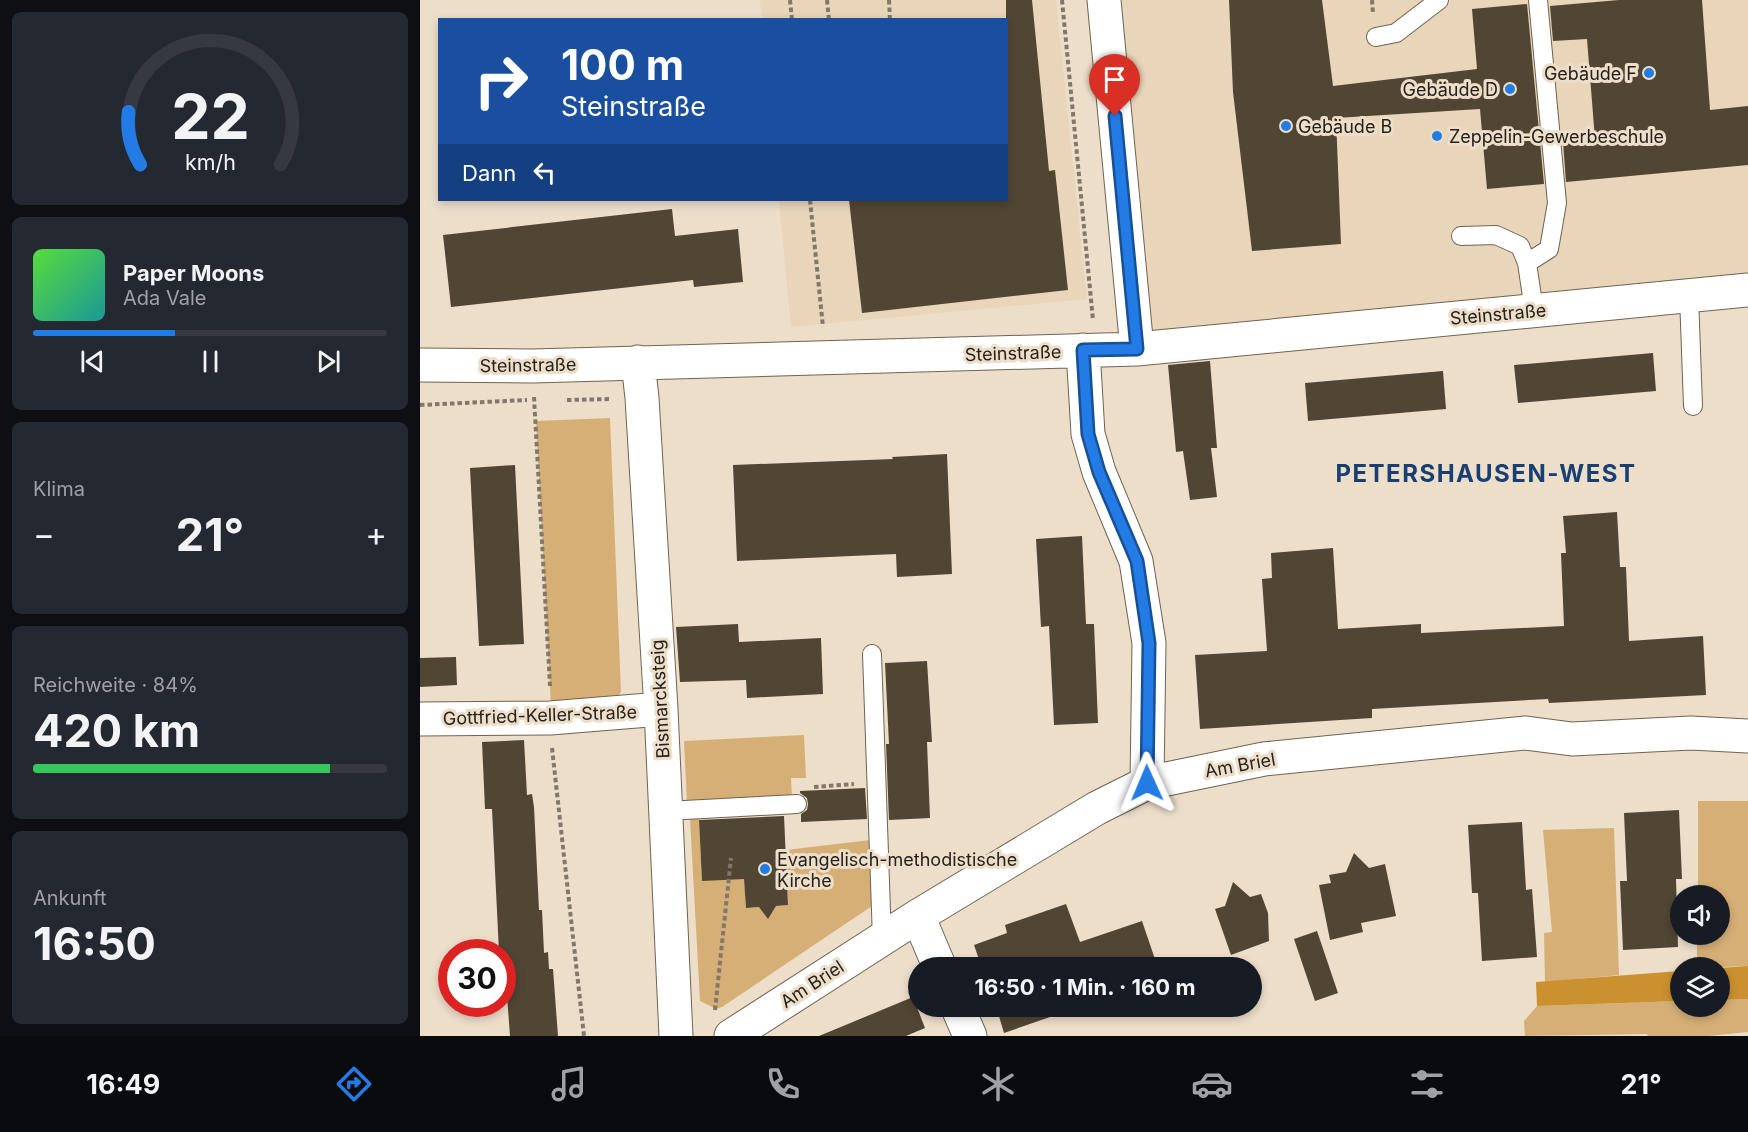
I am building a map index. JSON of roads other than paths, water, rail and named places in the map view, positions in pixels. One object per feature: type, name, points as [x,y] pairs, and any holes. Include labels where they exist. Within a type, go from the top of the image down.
[{"type":"street","points":[[1104,0],[1137,349]]},
{"type":"street","name":"Steinstraße","points":[[420,365],[533,366],[1137,349],[1748,290]]},
{"type":"street","points":[[1089,350],[1088,434],[1099,472],[1137,561],[1149,643],[1147,783]]},
{"type":"street","name":"Bismarcksteig","points":[[638,362],[661,710],[676,1036]]},
{"type":"street","name":"Gottfried-Keller-Straße","points":[[420,719],[550,718],[661,710]]},
{"type":"street","name":"Am Briel","points":[[723,1024],[882,939],[1097,807],[1147,783],[1264,759],[1526,733],[1572,739],[1691,733],[1748,736]]},
{"type":"street","points":[[918,916],[935,957]]},
{"type":"street","points":[[962,1017],[970,1036]]},
{"type":"lane","points":[[1376,37],[1396,33],[1439,0]]},
{"type":"lane","points":[[1527,263],[1549,249],[1557,203],[1538,0]]},
{"type":"lane","points":[[1461,236],[1496,235],[1520,246],[1527,263],[1534,310]]},
{"type":"lane","points":[[1689,296],[1693,406]]},
{"type":"lane","points":[[872,654],[882,939]]},
{"type":"lane","points":[[666,812],[796,804]]},
{"type":"place","name":"Gebäude F","points":[[1649,73]]},
{"type":"place","name":"Gebäude D","points":[[1510,89]]},
{"type":"place","name":"Gebäude B","points":[[1286,126]]},
{"type":"place","name":"Zeppelin-Gewerbeschule","points":[[1437,136]]},
{"type":"place","name":"Evangelisch-methodistische Kirche","points":[[765,869]]},
{"type":"district","name":"PETERSHAUSEN-WEST","points":[[1486,473]]}]
